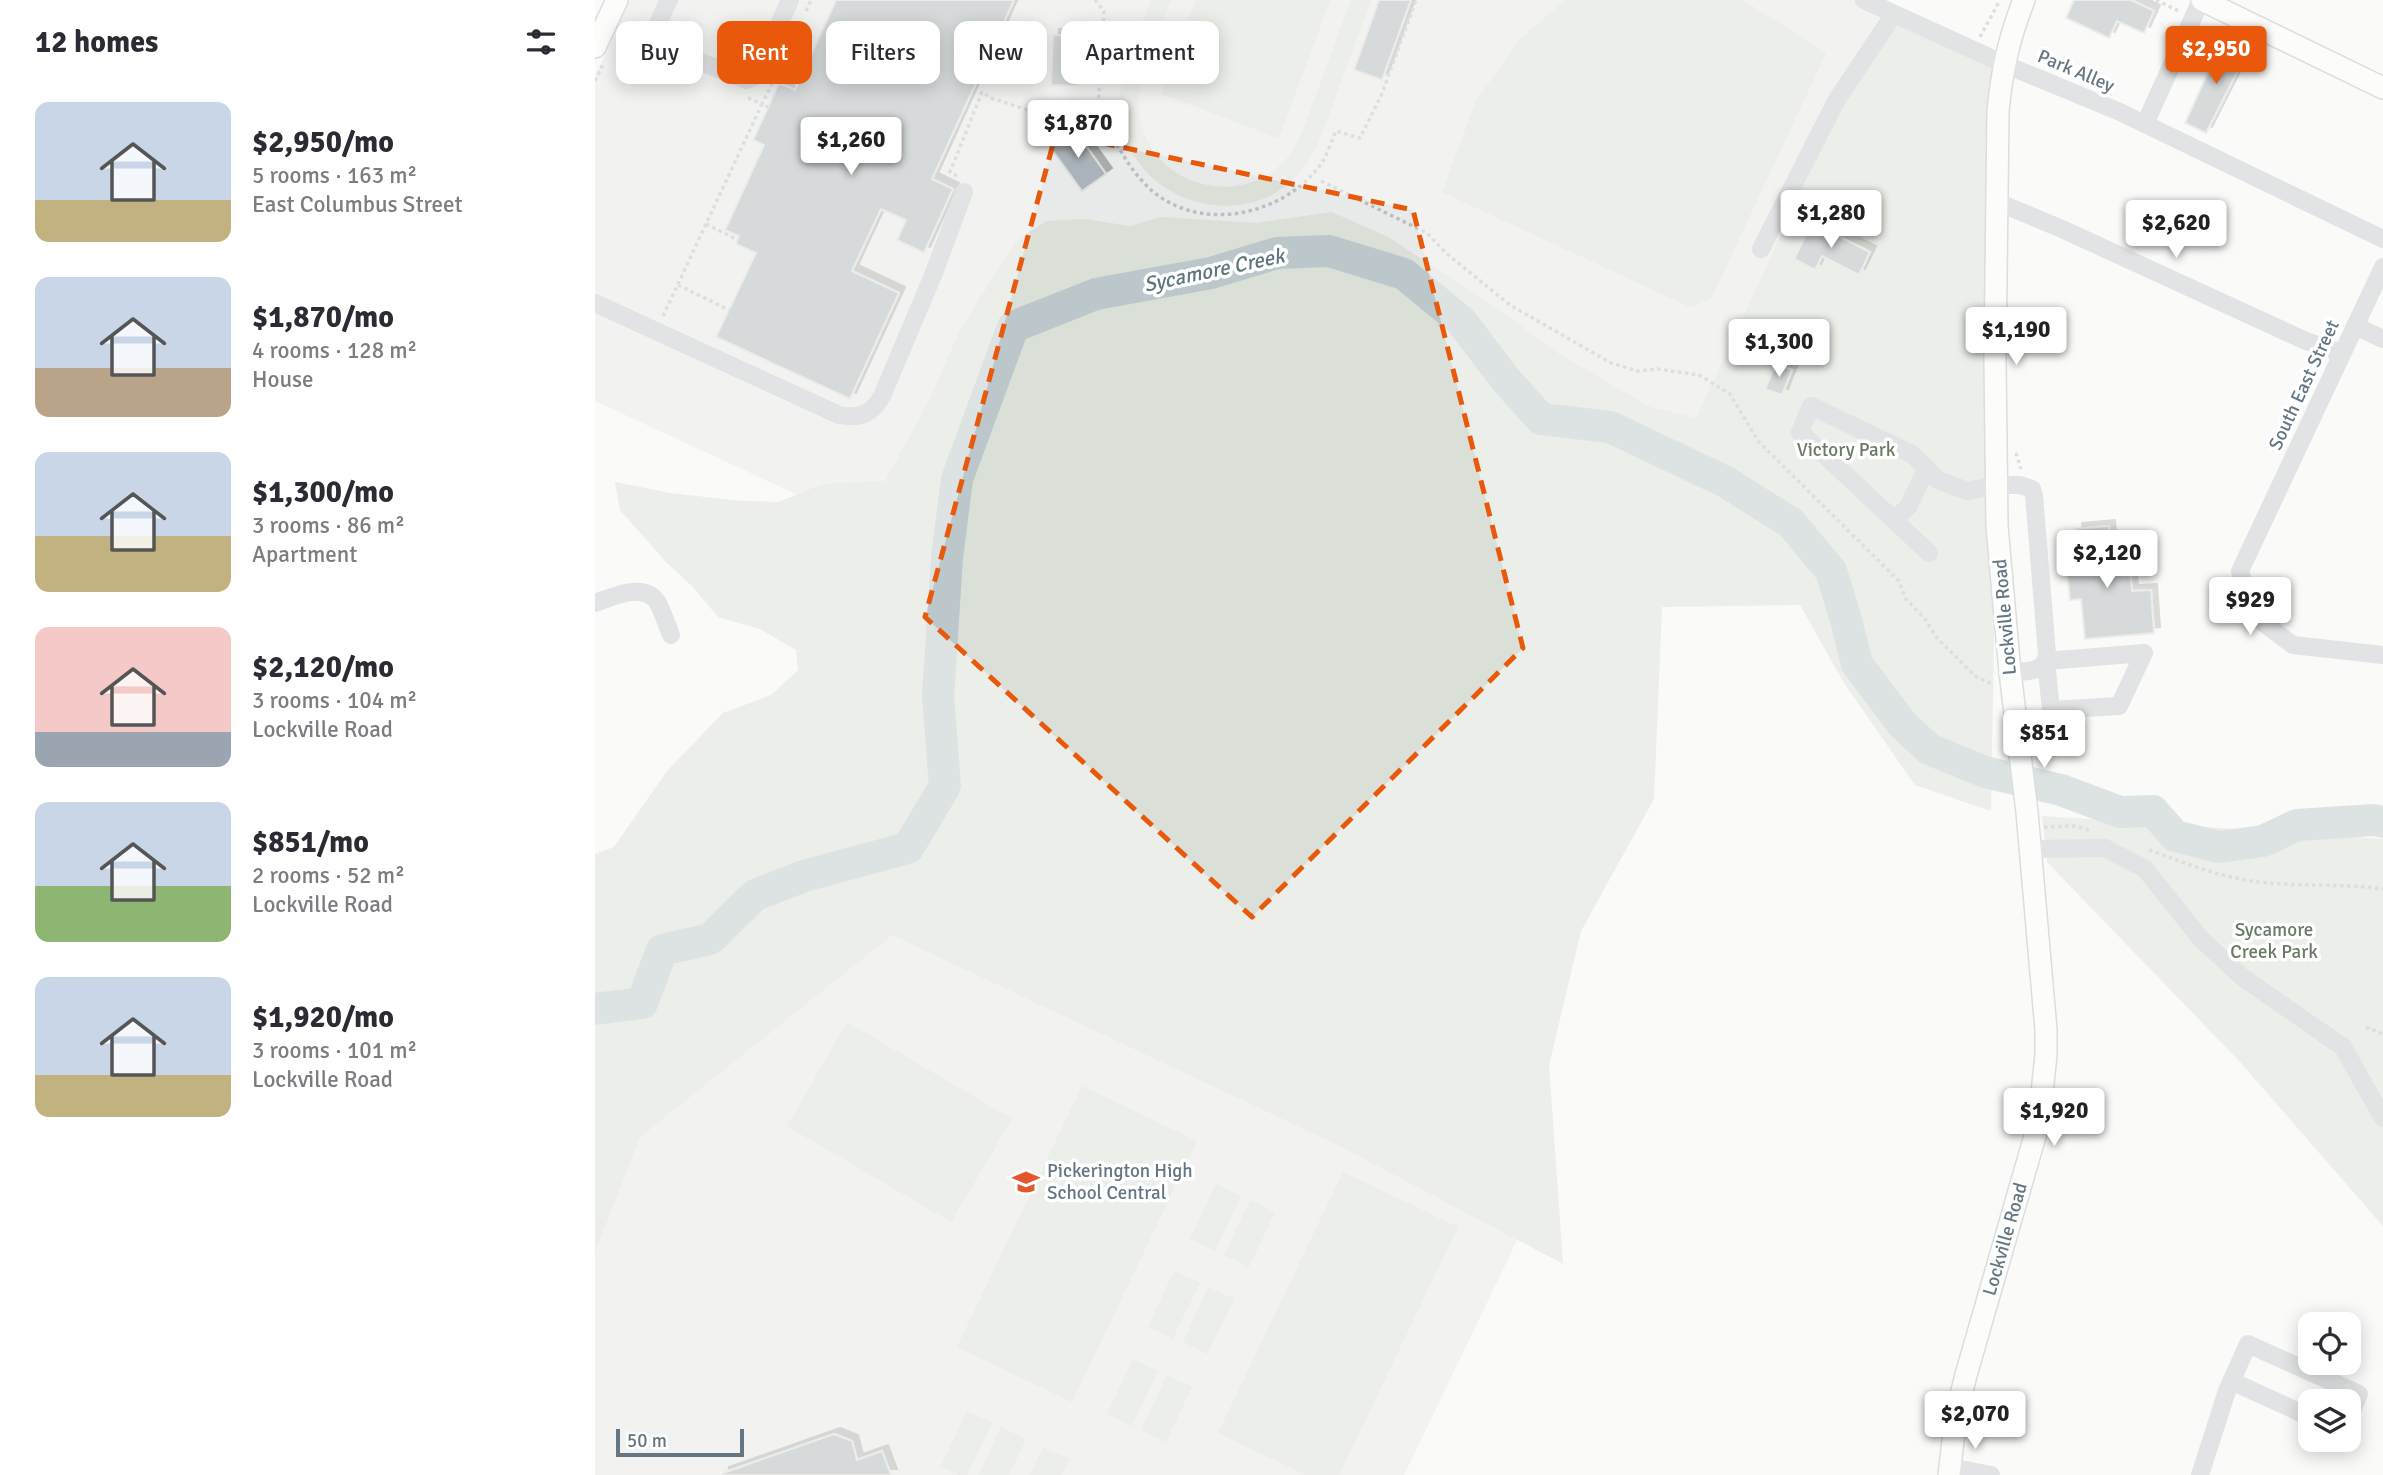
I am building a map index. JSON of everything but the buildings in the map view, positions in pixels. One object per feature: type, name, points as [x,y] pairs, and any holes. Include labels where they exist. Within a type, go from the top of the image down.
[{"type":"main road","points":[[595,47],[617,0]]},
{"type":"main road","name":"Lockville Road","points":[[1950,1471],[1956,1415],[1966,1375],[2043,1106],[2046,1030],[2030,849],[2034,820],[2010,673],[2001,576],[1997,485],[1995,361],[1998,111],[2011,32],[2024,0]]},
{"type":"main road","points":[[2202,0],[2383,88]]},
{"type":"street","points":[[669,0],[658,23],[657,31],[661,43],[666,48],[746,80],[754,77],[758,71],[790,0]]},
{"type":"street","name":"Park Alley","points":[[1864,0],[2145,124],[2383,239]]},
{"type":"street","points":[[2145,124],[2202,0]]},
{"type":"street","points":[[1761,249],[1836,101],[1894,14]]},
{"type":"street","points":[[595,303],[839,415],[851,418],[865,415],[876,407],[882,396],[934,273],[964,192]]},
{"type":"street","points":[[1997,202],[2306,341],[2341,353]]},
{"type":"street","name":"South East Street","points":[[2383,267],[2240,571],[2254,616],[2293,645],[2383,655]]},
{"type":"street","points":[[2355,326],[2383,339]]},
{"type":"street","points":[[1929,553],[1800,432],[1811,406],[1912,454],[1938,480],[1967,491],[1997,485],[2026,486],[2032,489],[2034,495],[2046,661],[2051,710],[2119,706],[2144,653],[2046,661]]},
{"type":"street","points":[[1893,520],[1908,507],[1927,468]]},
{"type":"street","points":[[595,603],[635,591],[651,597],[657,601],[671,635]]},
{"type":"street","points":[[2010,673],[2036,670],[2046,661]]},
{"type":"street","points":[[2030,849],[2105,848],[2145,869],[2201,939],[2242,977],[2343,1046],[2383,1118]]},
{"type":"street","points":[[2200,1475],[2231,1381],[2248,1344],[2348,1389]]},
{"type":"street","points":[[2231,1381],[2298,1412]]},
{"type":"street","points":[[1950,1471],[1991,1475]]},
{"type":"path","points":[[1095,0],[1104,11],[1098,110],[1144,184],[1172,204],[1209,215],[1229,215],[1266,208],[1285,197],[1312,174],[1324,159],[1336,131],[1360,138],[1381,96],[1416,0]]},
{"type":"path","points":[[2156,0],[2183,13]]},
{"type":"path","points":[[964,192],[968,181],[950,172],[982,92],[991,98],[1068,123],[1098,110]]},
{"type":"path","points":[[661,321],[762,104],[768,107]]},
{"type":"path","points":[[1321,181],[1427,233],[1447,254],[1510,305],[1611,363],[1637,371],[1667,369],[1699,374],[1730,394],[1759,441],[1899,581],[1906,599],[1937,638],[1975,676],[2013,694]]},
{"type":"path","points":[[706,224],[738,240]]},
{"type":"path","points":[[678,285],[729,310]]},
{"type":"path","points":[[2034,820],[2097,832]]},
{"type":"path","points":[[2143,848],[2226,877],[2259,882],[2383,889]]},
{"type":"path","points":[[2366,1027],[2383,1034]]},
{"type":"highlighted area","points":[[1056,133],[1413,210],[1523,648],[1252,917],[925,617]]},
{"type":"shaded area","points":[[630,0],[1864,0],[1885,10],[1670,474],[923,553],[595,401],[595,76],[616,30],[616,84],[703,84],[703,21],[620,21]]},
{"type":"shaded area","name":"Pickerington High School Central","points":[[878,918],[1524,1226],[1404,1475],[595,1475],[595,1253],[640,1137]]},
{"type":"green space","points":[[1151,0],[1171,0],[1163,21],[1143,21]]},
{"type":"green space","points":[[1196,0],[1330,0],[1279,138],[1161,94],[1165,84],[1219,84],[1219,21],[1188,21]]},
{"type":"green space","points":[[1351,0],[1372,0],[1320,138],[1309,160],[1293,180],[1268,197],[1241,205],[1213,205],[1186,198],[1161,185],[1141,166],[1127,141],[1120,112],[1122,84],[1141,84],[1139,112],[1145,137],[1158,157],[1177,173],[1198,183],[1221,187],[1245,184],[1267,175],[1287,158],[1297,144]]},
{"type":"green space","points":[[1565,0],[1743,0],[1826,53],[1711,299],[1690,307],[1442,192],[1476,101],[1520,39]]},
{"type":"green space","name":"Victory Park","points":[[1885,10],[2004,64],[1991,811],[1915,785],[1844,683],[1800,605],[1662,607],[1654,799],[1581,931],[1549,1065],[1563,1264],[1338,1145],[892,935],[640,1137],[595,1253],[595,854],[614,847],[667,771],[723,713],[771,695],[798,670],[796,650],[760,629],[718,617],[620,510],[615,482],[670,493],[778,502],[823,484],[885,481],[929,401],[960,330],[1016,241],[1046,221],[1083,219],[1131,226],[1161,217],[1256,223],[1332,212],[1388,237],[1500,310],[1559,354],[1650,407],[1696,418]]},
{"type":"green space","name":"Sycamore Creek Park","points":[[2042,816],[2383,839],[2383,1226],[2241,1063],[2047,862]]},
{"type":"green space","points":[[847,1022],[1012,1119],[951,1222],[787,1126]]},
{"type":"green space","points":[[1082,1086],[1197,1141],[1072,1402],[957,1347]]},
{"type":"green space","points":[[1343,1172],[1458,1227],[1339,1475],[1306,1475],[1218,1433]]},
{"type":"green space","points":[[1216,1184],[1241,1196],[1215,1251],[1190,1239]]},
{"type":"green space","points":[[1250,1200],[1275,1212],[1249,1267],[1224,1255]]},
{"type":"green space","points":[[1174,1271],[1200,1283],[1173,1338],[1148,1327]]},
{"type":"green space","points":[[1208,1287],[1234,1299],[1207,1354],[1183,1342]]},
{"type":"green space","points":[[1133,1359],[1158,1371],[1132,1426],[1107,1414]]},
{"type":"green space","points":[[1167,1375],[1192,1387],[1166,1442],[1141,1430]]},
{"type":"green space","points":[[967,1411],[992,1423],[967,1475],[959,1475],[941,1466]]},
{"type":"green space","points":[[1001,1427],[1026,1439],[1009,1475],[979,1475]]},
{"type":"green space","points":[[1043,1447],[1069,1459],[1061,1475],[1030,1475]]},
{"type":"waterway","name":"Sycamore Creek","points":[[595,1009],[642,1003],[662,950],[710,939],[755,895],[804,876],[908,848],[945,786],[938,696],[947,558],[957,479],[1013,327],[1096,294],[1211,273],[1277,253],[1329,251],[1404,274],[1461,321],[1506,380],[1541,419],[1610,427],[1726,482],[1791,523],[1831,571],[1857,664],[1903,725],[1929,749],[1985,772],[2061,790],[2120,812],[2153,811],[2175,836],[2219,847],[2263,841],[2297,825],[2374,820],[2383,822]]},
{"type":"place","name":"Pickerington High School Central","points":[[1026,1182]]}]
